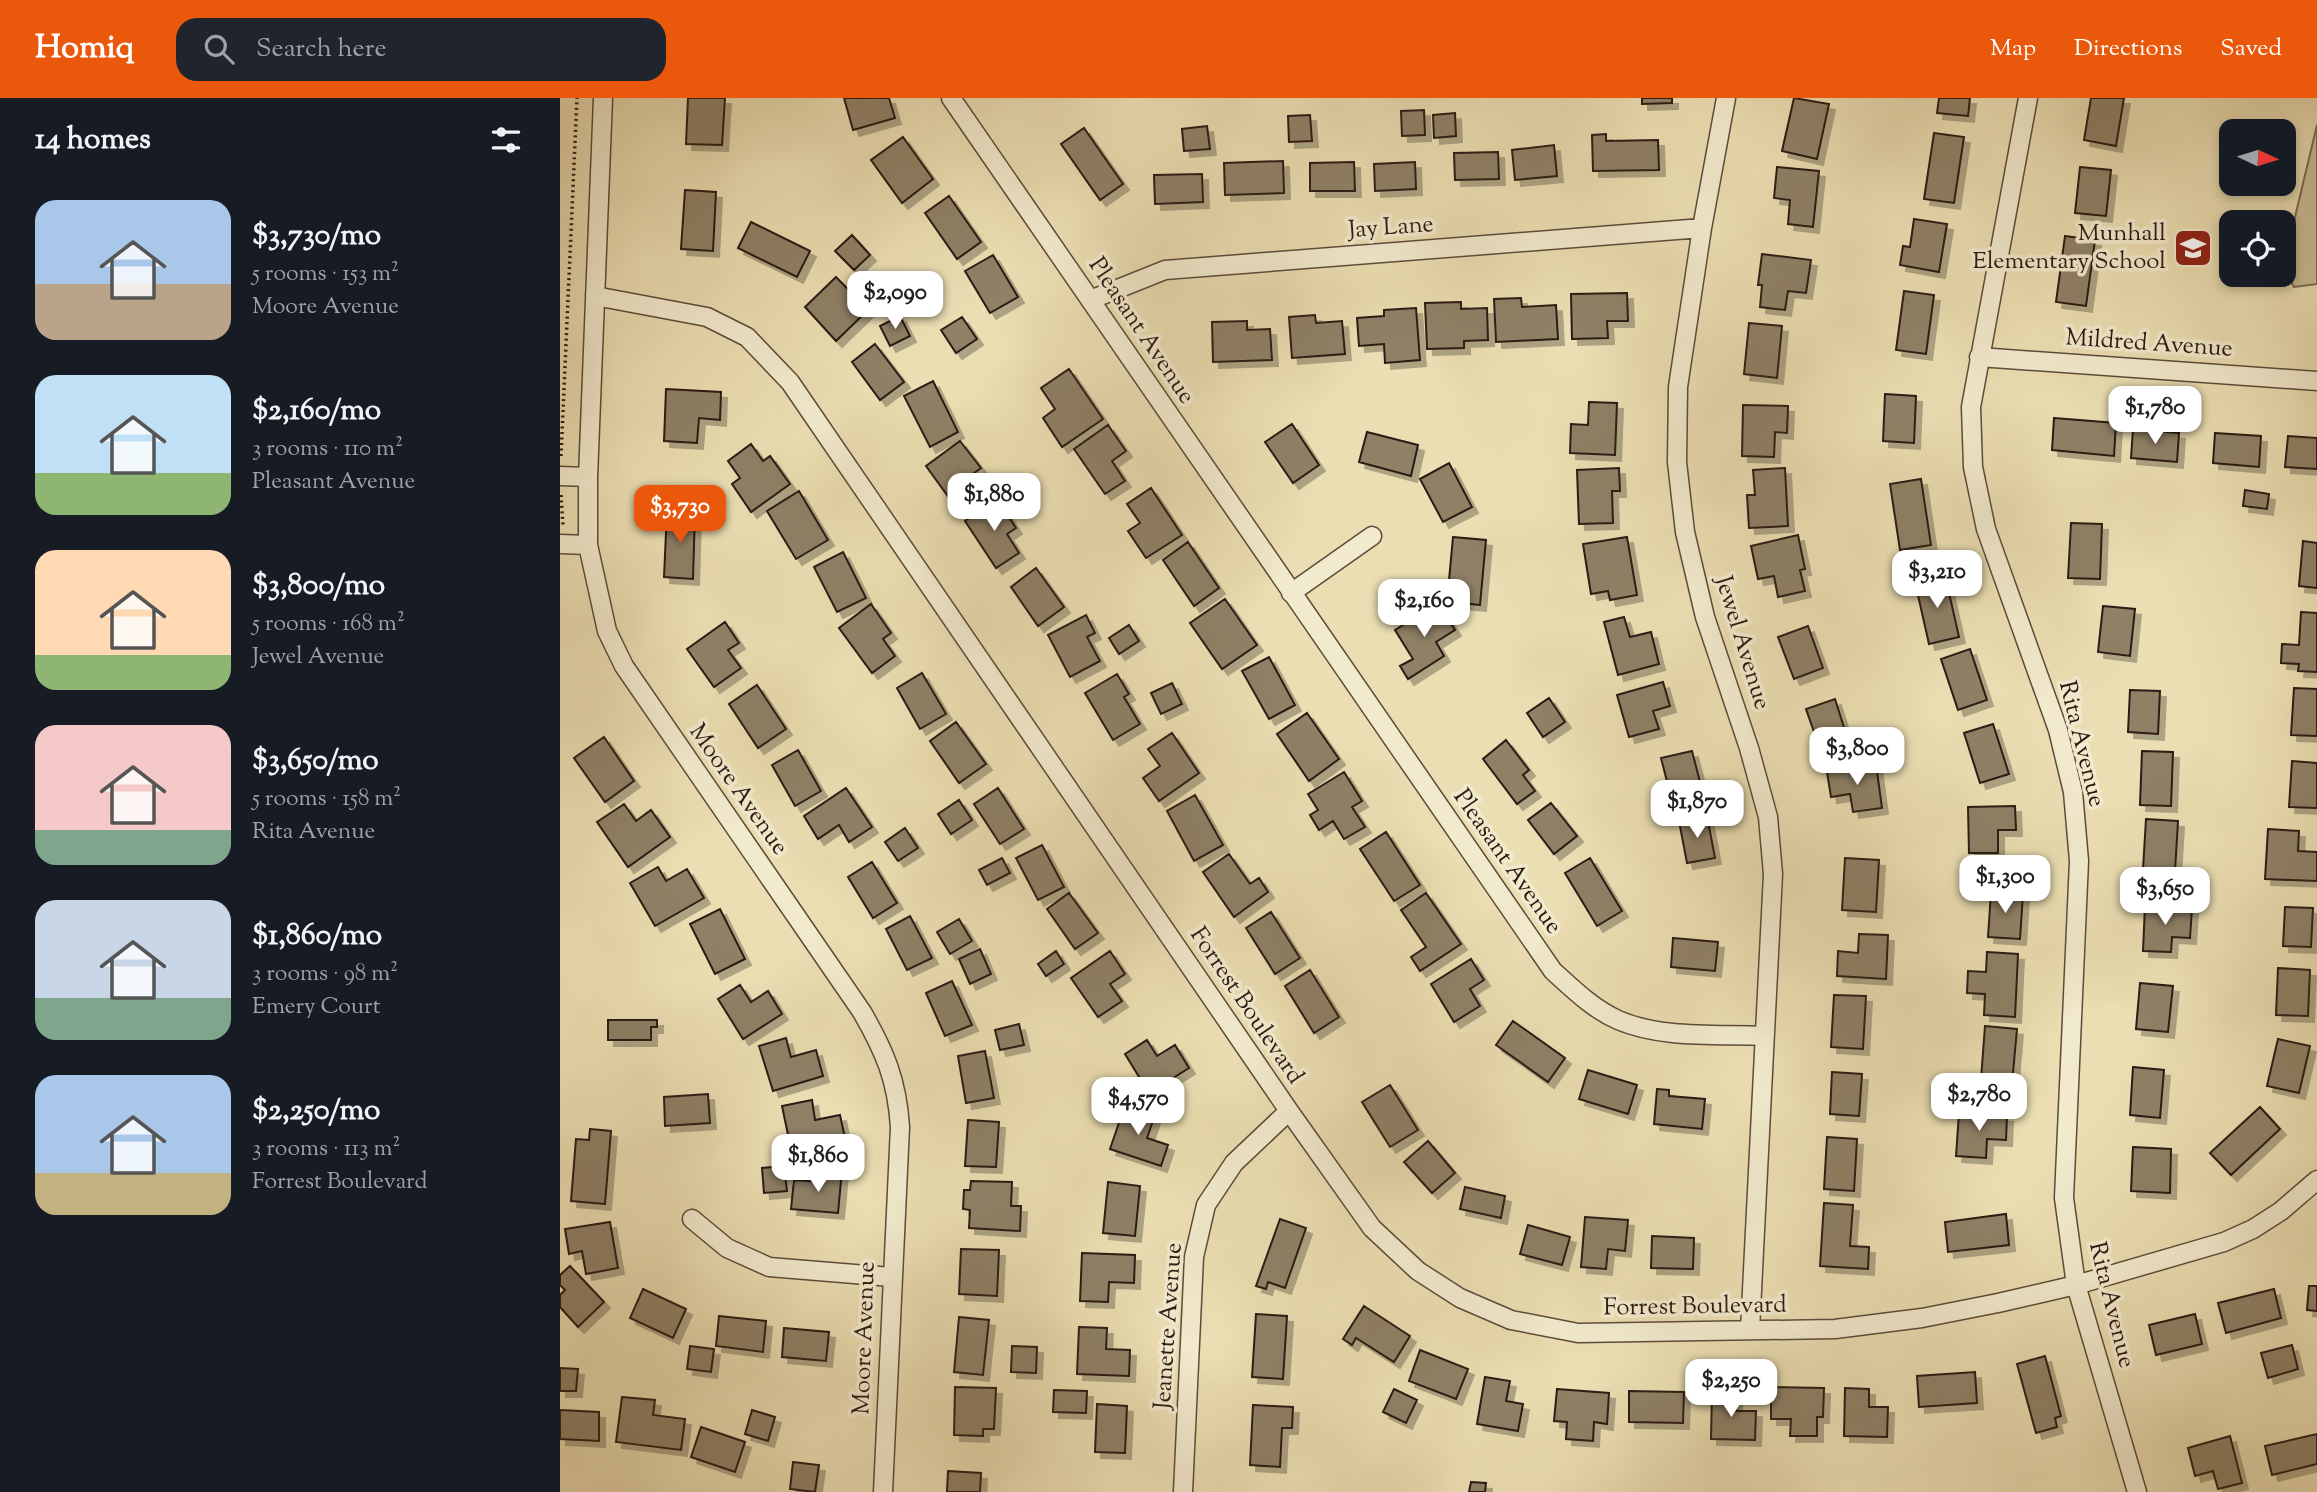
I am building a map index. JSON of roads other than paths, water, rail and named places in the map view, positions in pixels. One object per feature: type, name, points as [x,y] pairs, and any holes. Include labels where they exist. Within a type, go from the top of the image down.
[{"type":"street","name":"Moore Avenue","points":[[603,98],[588,477],[588,545],[607,631],[624,666],[862,1012],[878,1039],[898,1096],[900,1126],[883,1492]]},
{"type":"street","name":"Pleasant Avenue","points":[[951,98],[1553,971],[1582,997],[1618,1020],[1654,1031],[1764,1036]]},
{"type":"street","name":"Jewel Avenue","points":[[1726,98],[1702,228],[1678,387],[1677,462],[1685,532],[1705,617],[1749,748],[1768,817],[1773,874],[1750,1330]]},
{"type":"street","name":"Rita Avenue","points":[[2028,98],[1971,408],[1973,467],[1986,529],[2058,730],[2073,792],[2080,861],[2064,1198],[2076,1285],[2137,1492]]},
{"type":"street","name":"Jay Lane","points":[[1090,300],[1164,270],[1702,228]]},
{"type":"street","name":"Forrest Boulevard","points":[[595,296],[707,317],[747,337],[790,382],[1372,1228],[1418,1271],[1460,1298],[1511,1320],[1578,1333],[1835,1329],[1909,1319],[2076,1285],[2224,1242],[2253,1229],[2281,1211],[2317,1180]]},
{"type":"street","name":"Mildred Avenue","points":[[1979,357],[2317,381]]},
{"type":"street","points":[[560,476],[588,477]]},
{"type":"street","points":[[1291,593],[1372,536]]},
{"type":"street","points":[[560,544],[588,545]]},
{"type":"street","name":"Jeanette Avenue","points":[[1184,1492],[1194,1257],[1206,1205],[1234,1163],[1289,1111]]},
{"type":"street","points":[[692,1219],[727,1248],[769,1267],[891,1277]]},
{"type":"place","name":"Munhall Elementary School","points":[[2193,248]]}]
